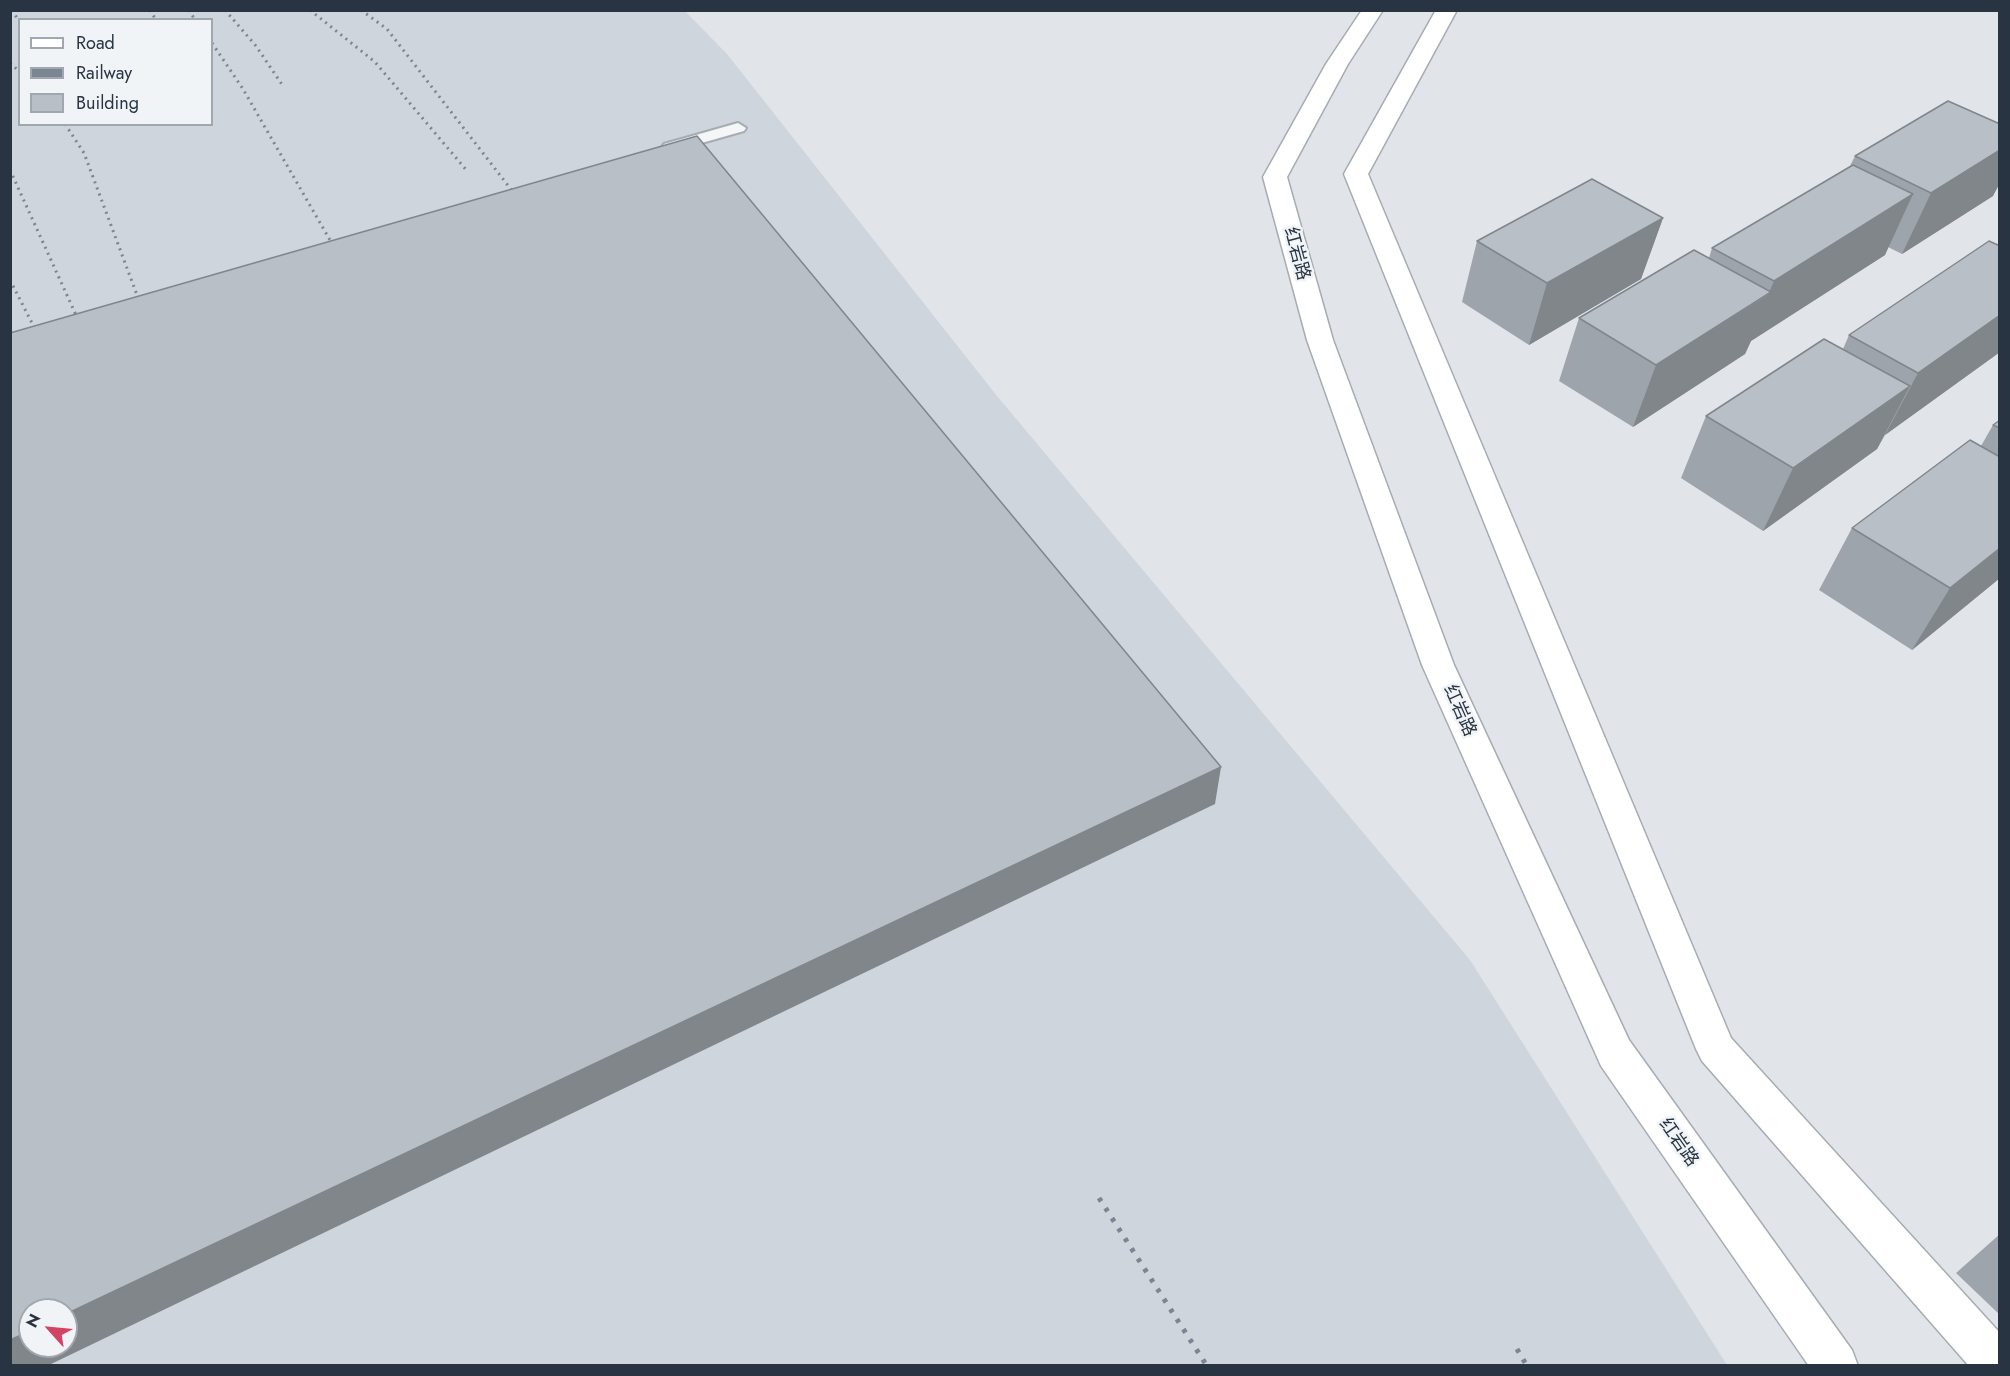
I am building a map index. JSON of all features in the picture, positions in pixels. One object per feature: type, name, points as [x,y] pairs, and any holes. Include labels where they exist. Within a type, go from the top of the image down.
[{"type":"main road","name":"红岩路","points":[[1373,10],[1337,64],[1275,177],[1320,340],[1438,665],[1615,1053],[1836,1365]]},
{"type":"main road","points":[[1447,10],[1356,174],[1716,1049],[1999,1365]]},
{"type":"lane","points":[[650,153],[738,128]]},
{"type":"shaded area","points":[[10,11],[685,11],[727,54],[997,396],[1470,960],[1727,1365],[11,1365]]},
{"type":"building","points":[[1948,101],[2000,124],[2000,150],[1931,193],[1855,156]]},
{"type":"building","points":[[697,136],[1221,767],[78,1308],[78,1298],[18,1298],[18,1336],[10,1340],[10,333]]},
{"type":"building","points":[[1853,165],[1913,194],[1774,281],[1712,248]]},
{"type":"building","points":[[1592,179],[1663,218],[1547,283],[1477,241]]},
{"type":"building","points":[[1989,241],[2000,246],[2000,315],[1918,373],[1849,335]]},
{"type":"building","points":[[1694,250],[1771,292],[1656,365],[1579,318]]},
{"type":"building","points":[[1824,339],[1910,386],[1793,468],[1706,416]]},
{"type":"building","points":[[2000,420],[2000,428],[1993,425]]},
{"type":"building","points":[[1970,440],[2000,457],[2000,548],[1950,588],[1852,528]]},
{"type":"railway","points":[[12,10],[17,18]]},
{"type":"railway","points":[[150,10],[155,18]]},
{"type":"railway","points":[[189,10],[194,18]]},
{"type":"railway","points":[[225,10],[256,46],[283,86]]},
{"type":"railway","points":[[310,10],[375,62],[468,172]]},
{"type":"railway","points":[[361,10],[387,29],[520,201]]},
{"type":"railway","points":[[213,44],[243,89],[338,254]]},
{"type":"railway","points":[[10,63],[18,70]]},
{"type":"railway","points":[[66,126],[84,153],[143,311]]},
{"type":"railway","points":[[10,170],[76,315],[80,330]]},
{"type":"railway","points":[[10,280],[34,327],[35,342]]},
{"type":"railway","points":[[1099,1198],[1207,1366]]},
{"type":"railway","points":[[1517,1349],[1527,1366]]}]
